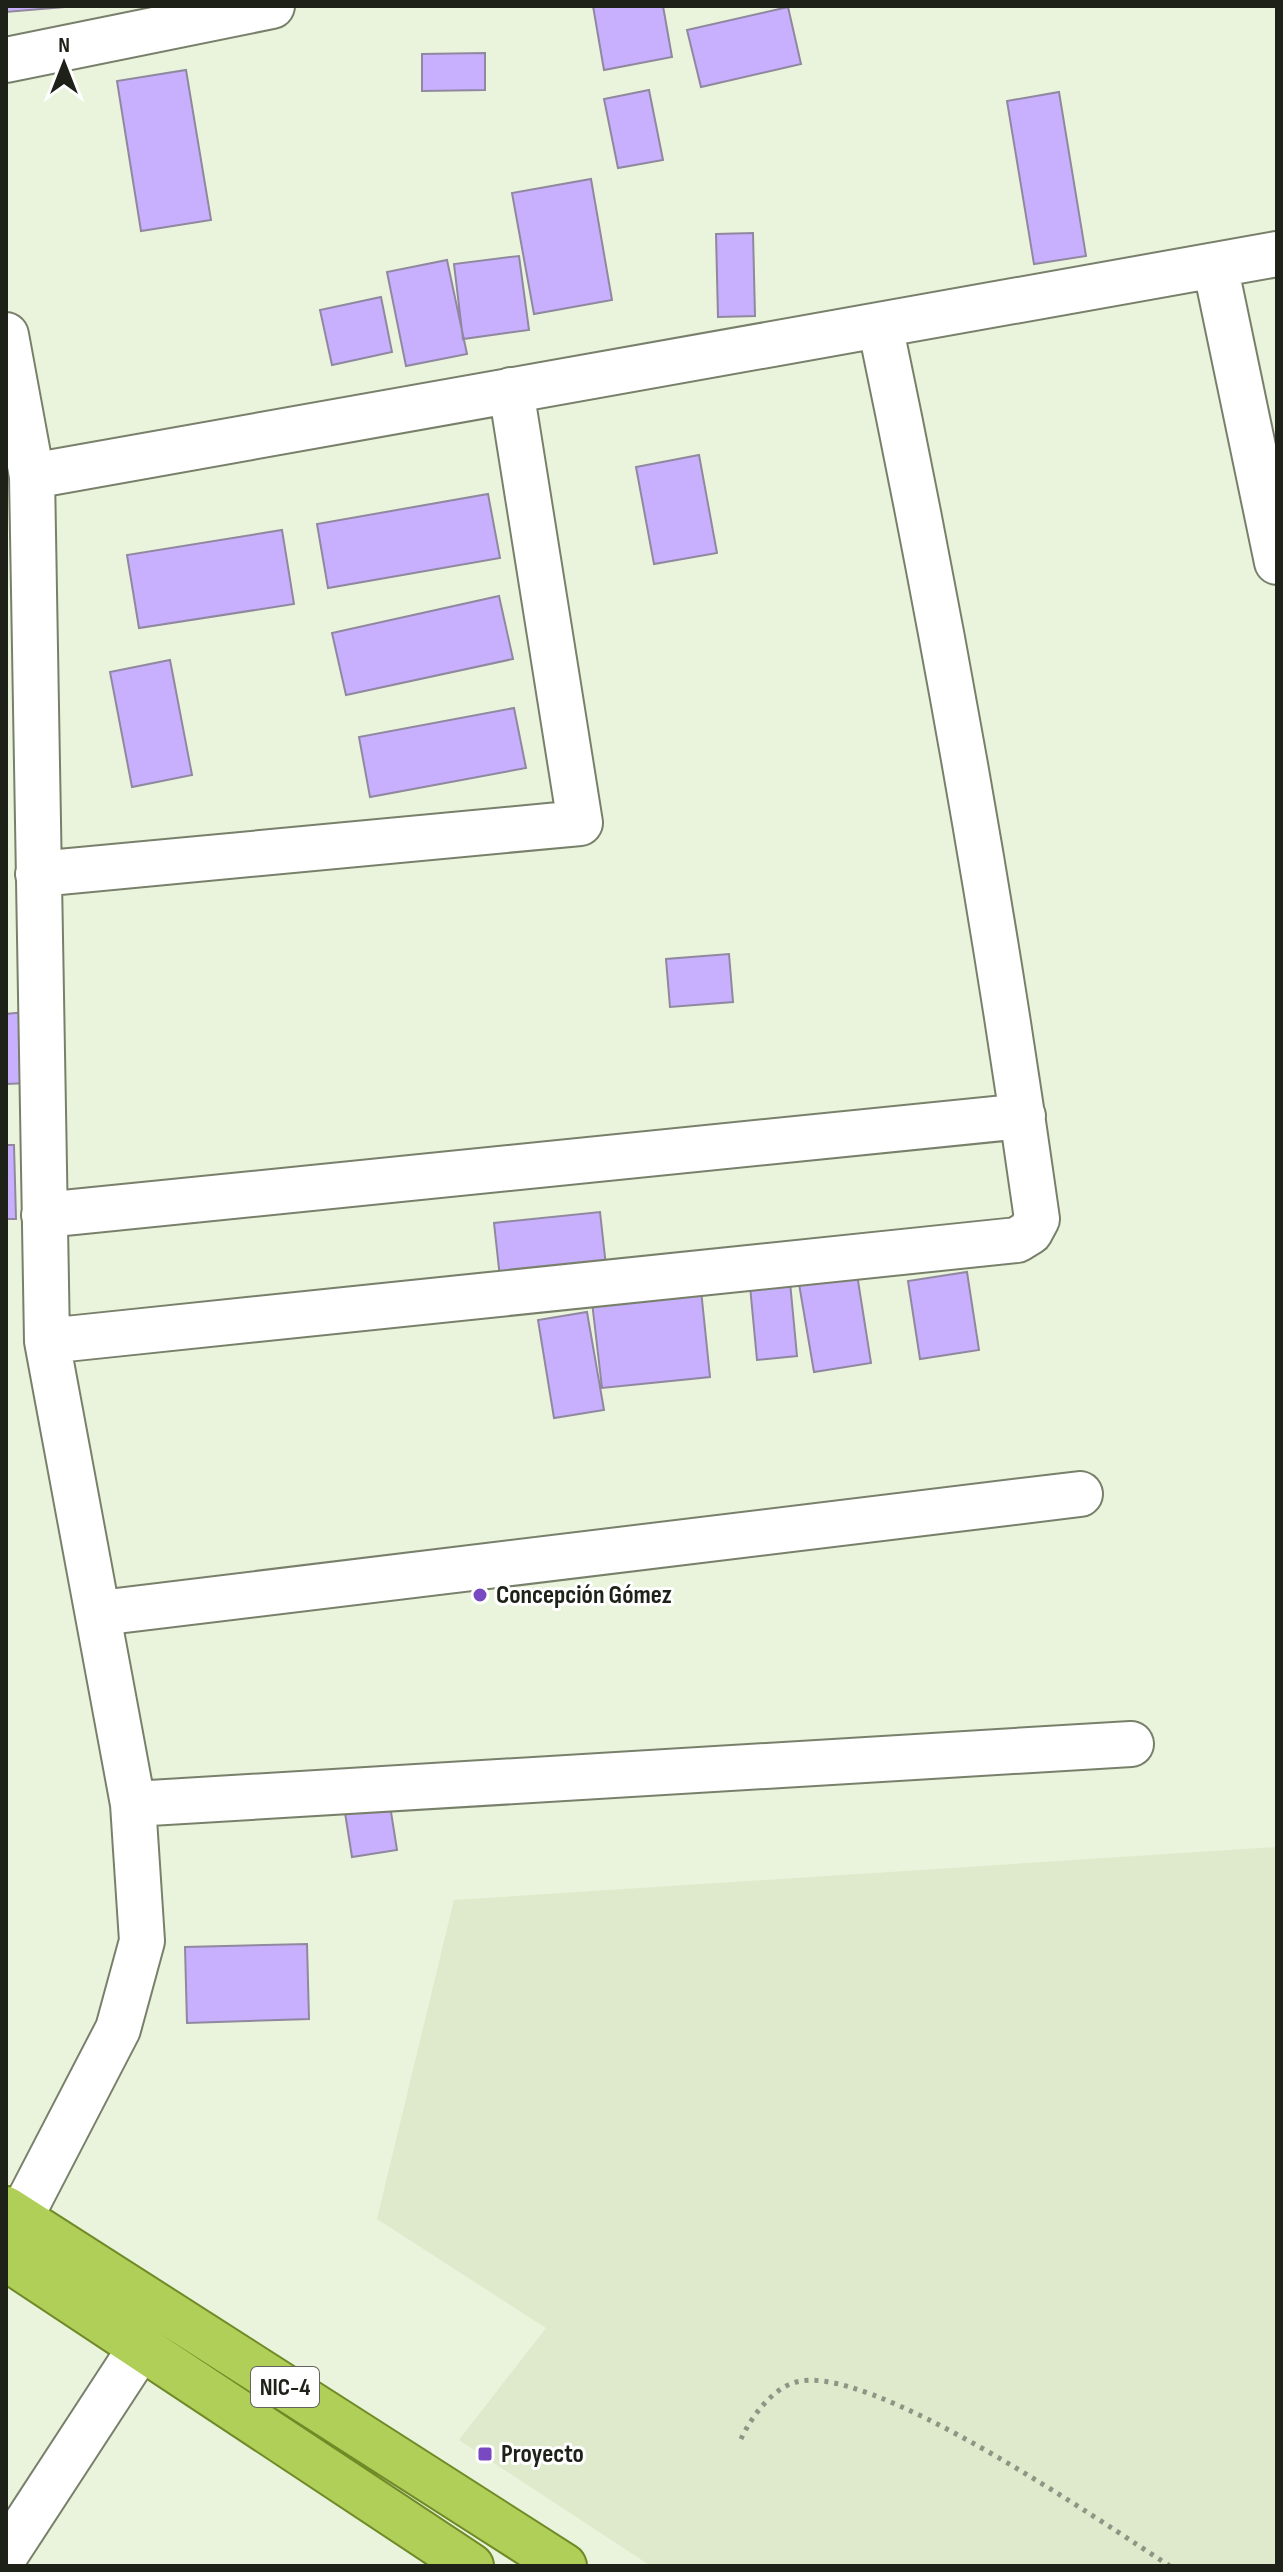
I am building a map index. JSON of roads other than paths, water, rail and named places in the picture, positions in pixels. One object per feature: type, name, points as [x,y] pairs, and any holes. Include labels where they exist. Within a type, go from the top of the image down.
[{"type":"highway","name":"NIC-4","points":[[13,2213],[564,2566]]},
{"type":"highway","name":"NIC-4","points":[[6,2258],[471,2566]]},
{"type":"street","points":[[6,60],[272,6]]},
{"type":"street","points":[[22,459],[511,390],[1277,254]]},
{"type":"street","points":[[1215,265],[1277,562]]},
{"type":"street","points":[[47,1341],[1017,1240],[1030,1232],[1037,1219],[1023,1116],[940,612],[880,325]]},
{"type":"street","points":[[6,335],[22,459],[27,863],[47,1341],[100,1613],[133,1804],[142,1941],[118,2029],[13,2213]]},
{"type":"street","points":[[27,863],[580,823],[511,390]]},
{"type":"street","points":[[44,1215],[1023,1116]]},
{"type":"street","points":[[100,1613],[1080,1494]]},
{"type":"street","points":[[133,1804],[1131,1744]]},
{"type":"street","points":[[6,2554],[141,2347]]},
{"type":"place","name":"Concepción Gómez","points":[[480,1595]]},
{"type":"place","name":"Proyecto","points":[[485,2454]]}]
